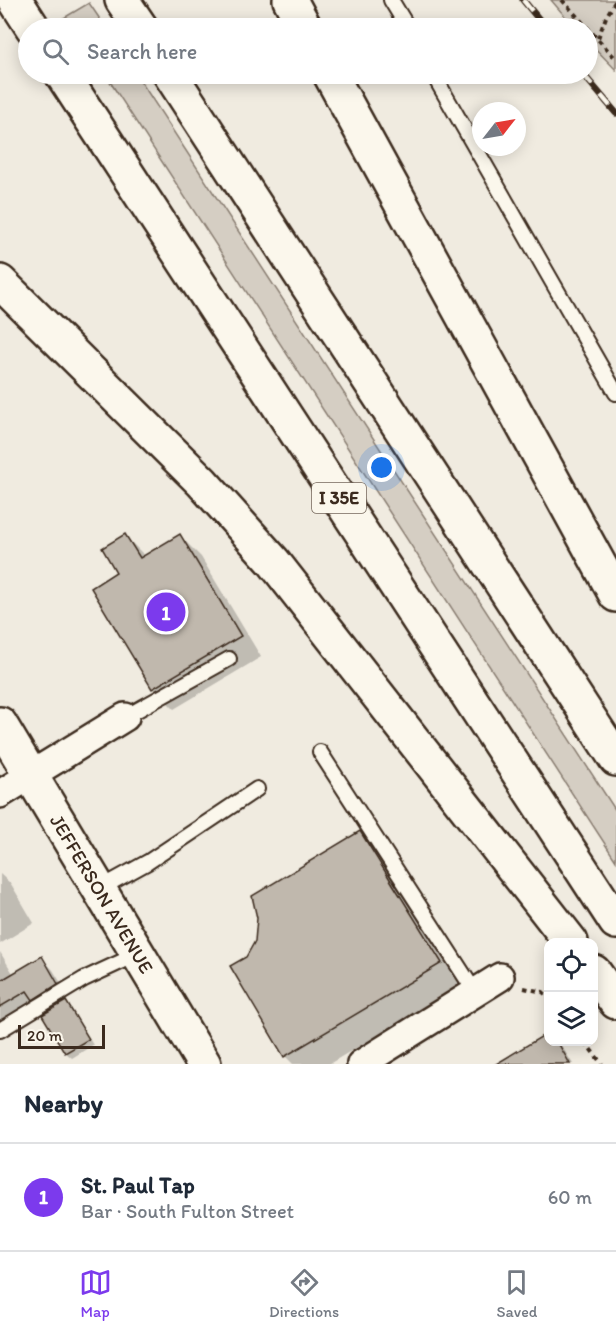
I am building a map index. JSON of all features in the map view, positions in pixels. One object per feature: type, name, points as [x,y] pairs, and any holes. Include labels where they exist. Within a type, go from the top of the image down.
[{"type":"main road","points":[[15,0],[27,18]]},
{"type":"main road","points":[[122,0],[134,18]]},
{"type":"main road","points":[[290,0],[300,18]]},
{"type":"main road","name":"I 35E","points":[[69,84],[616,922]]},
{"type":"main road","points":[[177,84],[616,759]]},
{"type":"main road","points":[[335,84],[616,595]]},
{"type":"main road","points":[[0,282],[202,482],[273,561],[568,938]]},
{"type":"main road","name":"JEFFERSON AVENUE","points":[[0,724],[204,1064]]},
{"type":"main road","points":[[598,977],[616,1002]]},
{"type":"street","points":[[0,794],[125,717]]},
{"type":"street","points":[[361,1064],[500,977]]},
{"type":"lane","points":[[391,0],[402,18]]},
{"type":"lane","points":[[440,84],[616,393]]},
{"type":"lane","points":[[125,717],[229,659]]},
{"type":"lane","points":[[320,752],[475,992]]},
{"type":"lane","points":[[99,889],[148,862],[257,789]]},
{"type":"lane","points":[[0,1030],[84,979],[138,954]]},
{"type":"path","points":[[562,0],[579,18]]},
{"type":"path","points":[[616,0],[606,16],[598,38],[616,59]]},
{"type":"path","points":[[589,1046],[602,1064]]},
{"type":"shaded area","points":[[551,0],[616,0],[616,70],[598,51],[598,18],[566,18]]},
{"type":"shaded area","points":[[89,3],[99,18],[64,18]]},
{"type":"shaded area","points":[[111,84],[143,84],[616,811],[616,861]]},
{"type":"building","points":[[125,534],[140,558],[180,534],[241,636],[152,689],[91,588],[116,572],[102,548]]},
{"type":"building","points":[[360,831],[442,963],[284,1057],[230,966],[246,957],[255,941],[257,918],[252,896]]},
{"type":"building","points":[[42,956],[58,984],[33,1000],[27,991],[0,1007],[0,981]]},
{"type":"building","points":[[66,1001],[89,1039],[65,1053],[42,1015]]},
{"type":"building","points":[[544,1035],[544,1046],[560,1046],[570,1064],[496,1064]]},
{"type":"railway","points":[[523,0],[538,18]]},
{"type":"railway","points":[[591,84],[616,113]]},
{"type":"place","name":"St. Paul Tap","points":[[166,612]]}]
